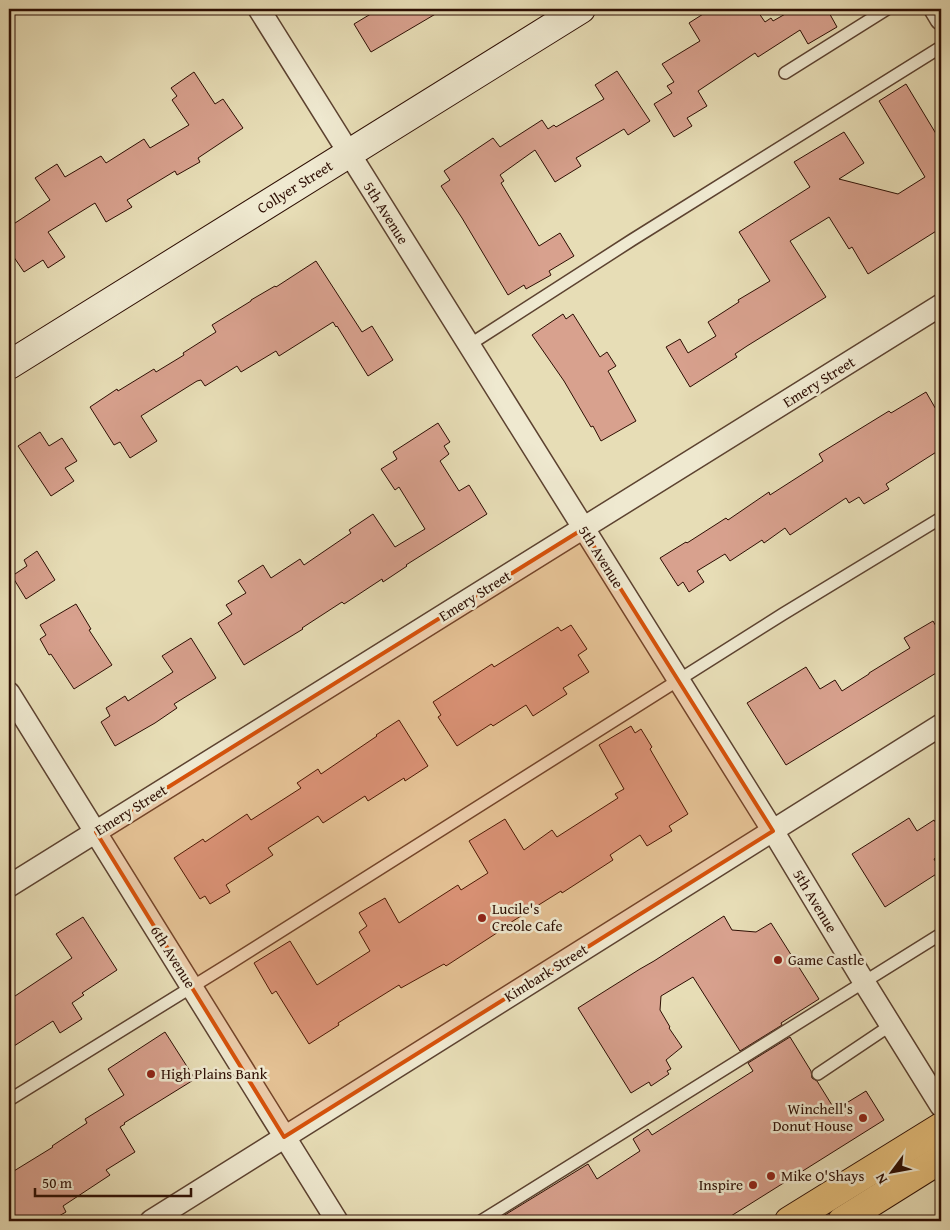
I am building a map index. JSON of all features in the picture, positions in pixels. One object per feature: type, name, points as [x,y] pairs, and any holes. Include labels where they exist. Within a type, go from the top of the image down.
[{"type":"highway","points":[[789,1221],[941,1127]]},
{"type":"highway","points":[[842,1221],[941,1159]]},
{"type":"street","name":"5th Avenue","points":[[259,9],[773,831],[941,1106]]},
{"type":"street","name":"Collyer Street","points":[[9,365],[581,9]]},
{"type":"street","points":[[935,9],[941,19]]},
{"type":"street","name":"Emery Street","points":[[9,886],[941,305]]},
{"type":"street","name":"6th Avenue","points":[[9,693],[336,1221]]},
{"type":"street","name":"Kimbark Street","points":[[151,1221],[941,725]]},
{"type":"lane","points":[[785,72],[887,9]]},
{"type":"lane","points":[[469,345],[632,240],[941,47]]},
{"type":"lane","points":[[9,1100],[192,987],[783,614],[941,518]]},
{"type":"lane","points":[[481,1221],[941,934]]},
{"type":"lane","points":[[818,1074],[891,1025]]},
{"type":"highlighted area","points":[[583,529],[773,831],[284,1137],[96,832]]},
{"type":"building","points":[[379,9],[444,9],[371,52],[354,24]]},
{"type":"building","points":[[711,9],[756,9],[765,22],[771,18],[773,21],[794,9],[827,9],[837,27],[808,44],[800,30],[758,57],[755,53],[698,91],[707,106],[687,118],[692,126],[674,137],[654,104],[672,93],[667,86],[674,82],[662,64],[700,41],[689,23]]},
{"type":"building","points":[[617,71],[650,121],[628,135],[624,129],[576,158],[581,166],[555,182],[535,150],[500,175],[504,181],[501,183],[539,246],[560,233],[574,256],[549,271],[551,275],[526,289],[524,285],[508,295],[441,186],[450,180],[444,171],[493,138],[500,147],[542,120],[548,129],[554,125],[556,127],[604,99],[595,85]]},
{"type":"building","points":[[194,72],[215,104],[223,99],[243,128],[198,158],[200,162],[177,175],[175,171],[127,200],[132,207],[106,222],[95,203],[48,232],[65,257],[48,268],[43,260],[24,272],[9,250],[9,227],[50,200],[35,178],[57,164],[65,177],[101,156],[106,163],[144,139],[150,148],[189,125],[172,100],[177,96],[171,88]]},
{"type":"building","points":[[906,84],[941,142],[941,228],[868,274],[852,247],[849,249],[829,217],[790,241],[826,297],[747,346],[735,354],[737,357],[690,387],[666,347],[680,339],[688,353],[716,336],[708,322],[739,302],[738,300],[770,281],[739,232],[810,187],[794,162],[844,132],[864,163],[839,179],[898,194],[925,177],[879,101]]},
{"type":"building","points":[[316,261],[362,332],[372,326],[393,360],[368,376],[333,322],[279,356],[276,351],[241,372],[237,366],[205,386],[201,380],[197,381],[141,416],[157,441],[130,458],[120,442],[114,445],[90,407],[117,389],[118,391],[154,369],[156,372],[184,355],[183,353],[216,332],[212,325]]},
{"type":"building","points":[[563,314],[566,319],[573,314],[600,357],[607,352],[616,366],[608,371],[636,421],[601,441],[564,381],[532,335]]},
{"type":"building","points":[[926,392],[941,418],[941,449],[886,484],[889,489],[864,504],[859,497],[849,503],[846,498],[790,535],[785,528],[764,543],[762,540],[730,561],[725,554],[697,571],[704,582],[689,592],[683,582],[678,586],[660,558],[726,518],[728,520],[769,492],[770,495],[823,461],[819,454],[889,411],[891,413]]},
{"type":"building","points":[[438,423],[450,442],[444,446],[449,454],[440,461],[459,491],[469,485],[487,514],[406,565],[383,582],[382,579],[344,604],[342,602],[303,629],[244,665],[218,623],[232,614],[226,605],[246,593],[238,581],[263,565],[271,578],[300,559],[304,565],[351,533],[349,530],[373,514],[395,547],[425,529],[399,487],[395,490],[381,469],[397,459],[393,452]]},
{"type":"building","points":[[40,432],[49,446],[62,438],[77,461],[65,468],[74,481],[51,496],[18,446]]},
{"type":"building","points":[[37,551],[55,580],[26,599],[12,576],[27,566],[24,560]]},
{"type":"building","points":[[76,604],[91,629],[89,630],[112,665],[74,689],[51,654],[49,655],[40,639],[46,635],[40,625]]},
{"type":"building","points":[[933,621],[941,635],[941,670],[786,765],[747,703],[806,667],[820,689],[835,680],[842,691],[910,648],[904,638]]},
{"type":"building","points":[[571,625],[587,649],[578,655],[589,672],[563,688],[567,694],[533,716],[526,705],[493,726],[491,724],[457,746],[438,717],[441,715],[433,702],[492,664],[494,667],[558,627],[561,631]]},
{"type":"building","points":[[191,638],[216,678],[174,704],[177,708],[155,723],[115,746],[101,722],[110,716],[106,708],[125,696],[128,701],[173,672],[162,656]]},
{"type":"building","points":[[399,720],[428,766],[405,781],[404,778],[368,801],[365,796],[323,823],[318,816],[268,848],[273,855],[226,885],[230,892],[210,904],[205,896],[200,899],[174,858],[203,839],[205,842],[247,814],[251,820],[301,788],[297,783],[318,769],[321,774]]},
{"type":"building","points":[[631,726],[635,733],[641,729],[652,747],[650,749],[688,814],[669,826],[672,831],[647,846],[640,835],[610,855],[613,860],[562,893],[561,891],[505,926],[446,966],[444,964],[401,988],[399,985],[338,1023],[339,1025],[309,1044],[276,991],[272,994],[254,963],[290,941],[317,985],[370,951],[359,932],[367,926],[359,913],[385,898],[399,923],[458,885],[461,890],[488,873],[469,841],[505,819],[524,850],[552,830],[557,837],[618,798],[615,794],[624,789],[599,745]]},
{"type":"building","points":[[909,818],[917,831],[934,820],[941,832],[941,854],[934,859],[941,871],[885,907],[852,854]]},
{"type":"building","points":[[724,916],[732,930],[756,932],[771,923],[819,999],[740,1051],[693,977],[661,996],[660,1010],[682,1047],[666,1060],[671,1069],[667,1071],[669,1074],[651,1086],[649,1082],[631,1093],[578,1008]]},
{"type":"building","points":[[83,917],[117,970],[82,993],[84,995],[72,1003],[82,1019],[60,1033],[53,1021],[14,1046],[9,1037],[9,1000],[72,958],[56,934]]},
{"type":"building","points":[[165,1032],[195,1079],[120,1127],[135,1152],[106,1170],[110,1175],[63,1206],[66,1212],[50,1221],[9,1221],[9,1174],[53,1147],[87,1123],[85,1119],[124,1095],[108,1069]]},
{"type":"building","points":[[790,1037],[811,1071],[812,1078],[817,1081],[835,1110],[866,1091],[884,1120],[723,1221],[495,1221],[588,1164],[597,1179],[640,1151],[633,1139],[648,1129],[652,1135],[753,1071],[748,1063]]},
{"type":"place","name":"Lucile's Creole Cafe","points":[[482,918]]},
{"type":"place","name":"Game Castle","points":[[778,960]]},
{"type":"place","name":"High Plains Bank","points":[[151,1074]]},
{"type":"place","name":"Winchell's Donut House","points":[[863,1118]]},
{"type":"place","name":"Mike O'Shays","points":[[771,1176]]},
{"type":"place","name":"Inspire","points":[[753,1185]]}]
